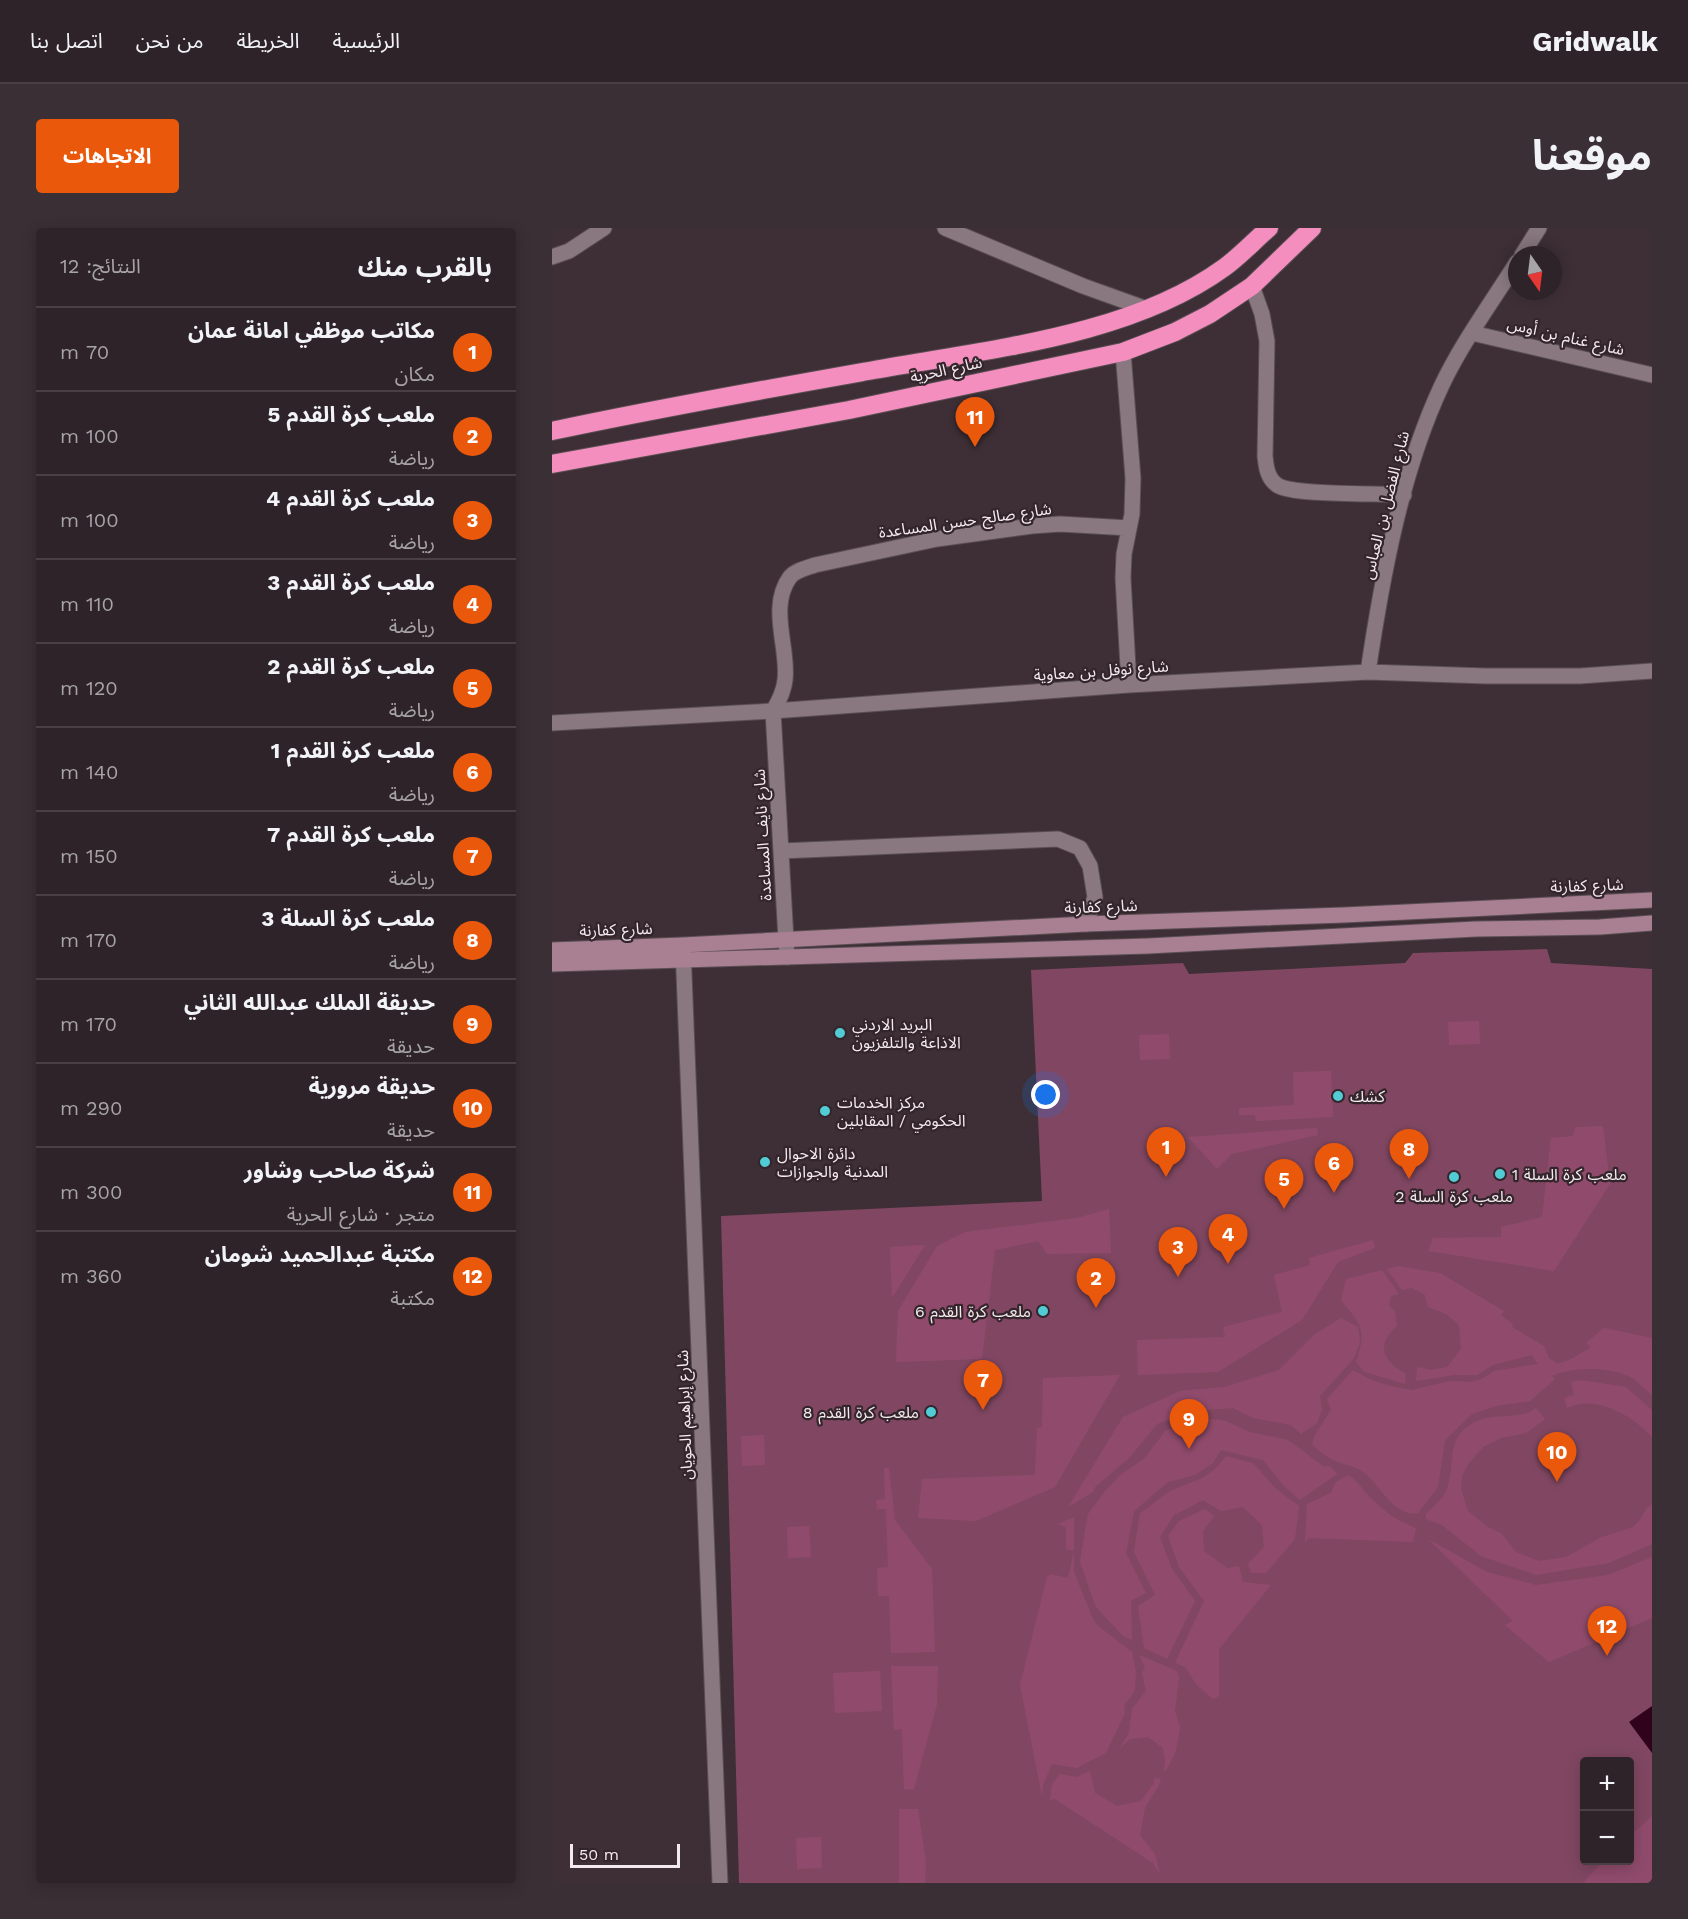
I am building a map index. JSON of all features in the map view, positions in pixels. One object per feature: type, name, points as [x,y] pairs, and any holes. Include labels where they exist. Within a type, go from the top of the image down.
[{"type":"highway","name":"شارع الحرية","points":[[552,431],[1044,339],[1102,326],[1148,309],[1190,288],[1224,267],[1269,228]]},
{"type":"highway","name":"شارع الحرية","points":[[552,464],[849,410],[1123,352],[1175,332],[1210,314],[1252,286],[1312,228]]},
{"type":"street","points":[[552,256],[569,251],[604,228]]},
{"type":"street","points":[[945,228],[1083,286],[1148,309]]},
{"type":"street","points":[[1528,246],[1539,228]]},
{"type":"street","name":"شارع الفضل بن العباس","points":[[1368,672],[1377,616],[1404,495],[1425,425],[1442,384],[1508,276]]},
{"type":"street","points":[[1252,286],[1262,314],[1267,341],[1265,456],[1267,471],[1275,484],[1284,489],[1305,492],[1404,495]]},
{"type":"street","name":"شارع غنام بن أوس","points":[[1472,333],[1652,375]]},
{"type":"street","points":[[1123,352],[1133,478],[1132,514],[1124,554],[1123,578],[1129,685]]},
{"type":"street","name":"شارع صالح حسن المساعدة","points":[[773,711],[781,696],[785,681],[786,668],[781,627],[782,599],[791,576],[800,570],[938,539],[1032,526],[1060,524],[1129,528]]},
{"type":"street","name":"شارع نوفل بن معاوية","points":[[552,723],[773,711],[1129,685],[1368,672],[1569,676],[1652,671]]},
{"type":"street","name":"شارع نايف المساعدة","points":[[773,711],[787,957]]},
{"type":"street","points":[[781,850],[1059,839],[1080,848],[1090,866],[1095,897],[1086,924]]},
{"type":"street","name":"شارع كفارنة","points":[[552,964],[786,940],[1086,924],[1344,915],[1652,900]]},
{"type":"street","name":"شارع كفارنة","points":[[552,950],[683,952],[787,957],[1168,945],[1476,929],[1600,927],[1652,923]]},
{"type":"street","name":"شارع إبراهيم الحويان","points":[[683,952],[720,1883]]},
{"type":"shaded area","points":[[1547,949],[1551,963],[1652,969],[1652,1883],[739,1883],[721,1216],[1042,1201],[1031,970],[1183,963],[1189,974],[1405,963],[1413,953]]},
{"type":"shaded area","points":[[1479,1021],[1480,1044],[1449,1045],[1448,1022]]},
{"type":"shaded area","points":[[1169,1034],[1170,1059],[1140,1060],[1139,1035]]},
{"type":"shaded area","points":[[1331,1071],[1333,1117],[1256,1121],[1255,1115],[1239,1115],[1239,1108],[1294,1105],[1293,1072]]},
{"type":"shaded area","points":[[1603,1126],[1610,1184],[1554,1271],[1428,1251],[1433,1238],[1501,1237],[1501,1227],[1542,1217],[1551,1138],[1573,1136],[1575,1127]]},
{"type":"shaded area","points":[[1317,1128],[1318,1135],[1232,1154],[1217,1169],[1188,1137]]},
{"type":"shaded area","points":[[1109,1209],[1111,1253],[1047,1254],[1038,1241],[995,1250],[982,1359],[896,1362],[898,1311],[937,1246],[965,1232],[1077,1218]]},
{"type":"shaded area","points":[[1373,1240],[1375,1248],[1338,1262],[1302,1320],[1218,1372],[1138,1375],[1137,1340],[1225,1337],[1223,1327],[1282,1312],[1274,1275],[1310,1265],[1309,1258]]},
{"type":"shaded area","points":[[925,1245],[892,1298],[890,1247]]},
{"type":"shaded area","points":[[1398,1266],[1440,1273],[1504,1311],[1501,1315],[1513,1324],[1512,1327],[1544,1346],[1549,1358],[1558,1364],[1590,1348],[1587,1342],[1604,1328],[1652,1338],[1652,1395],[1629,1376],[1618,1372],[1589,1369],[1552,1376],[1555,1379],[1530,1401],[1496,1406],[1472,1414],[1445,1440],[1438,1487],[1418,1513],[1401,1510],[1367,1475],[1325,1455],[1312,1444],[1331,1410],[1327,1399],[1353,1370],[1369,1379],[1412,1390],[1450,1381],[1470,1382],[1482,1379],[1494,1371],[1538,1364],[1532,1355],[1493,1365],[1477,1375],[1454,1375],[1416,1381],[1417,1367],[1431,1370],[1447,1367],[1461,1349],[1459,1325],[1446,1314],[1428,1307],[1425,1295],[1412,1288],[1402,1290],[1387,1269]]},
{"type":"shaded area","points":[[1382,1270],[1399,1294],[1391,1296],[1389,1305],[1395,1312],[1397,1326],[1386,1340],[1385,1353],[1392,1364],[1406,1374],[1405,1384],[1365,1372],[1356,1362],[1362,1335],[1358,1322],[1341,1300],[1346,1279]]},
{"type":"shaded area","points":[[1341,1318],[1358,1327],[1360,1342],[1354,1358],[1320,1396],[1322,1410],[1317,1423],[1301,1434],[1291,1425],[1253,1418],[1233,1408],[1194,1411],[1157,1424],[1130,1457],[1095,1487],[1093,1492],[1068,1507],[1123,1417],[1180,1391],[1224,1387],[1279,1370],[1315,1334]]},
{"type":"shaded area","points":[[1120,1375],[1055,1487],[976,1521],[918,1518],[922,1479],[1035,1475],[1037,1428],[1042,1427],[1043,1378]]},
{"type":"shaded area","points":[[1581,1380],[1626,1387],[1652,1410],[1652,1437],[1635,1422],[1602,1405],[1578,1404],[1567,1408],[1564,1398],[1574,1395],[1571,1382]]},
{"type":"shaded area","points":[[1536,1408],[1545,1419],[1526,1433],[1501,1438],[1483,1447],[1468,1464],[1462,1476],[1461,1489],[1468,1511],[1486,1526],[1501,1533],[1516,1552],[1539,1561],[1566,1557],[1602,1537],[1633,1527],[1652,1504],[1652,1544],[1609,1563],[1536,1575],[1481,1556],[1442,1525],[1426,1519],[1426,1514],[1446,1492],[1455,1444],[1464,1429],[1481,1420],[1522,1414]]},
{"type":"shaded area","points":[[1211,1419],[1226,1421],[1249,1432],[1288,1440],[1323,1466],[1331,1467],[1337,1474],[1300,1500],[1283,1485],[1263,1460],[1221,1450],[1213,1463],[1195,1475],[1168,1482],[1134,1511],[1126,1553],[1146,1593],[1131,1601],[1132,1640],[1123,1636],[1096,1607],[1080,1562],[1088,1514],[1119,1476],[1144,1459],[1166,1430]]},
{"type":"shaded area","points":[[764,1435],[765,1465],[742,1466],[741,1436]]},
{"type":"shaded area","points":[[1226,1456],[1253,1463],[1275,1488],[1299,1506],[1295,1539],[1266,1573],[1251,1573],[1248,1564],[1264,1547],[1262,1525],[1243,1507],[1221,1511],[1203,1500],[1174,1515],[1160,1537],[1172,1569],[1195,1601],[1167,1659],[1144,1648],[1138,1606],[1155,1595],[1134,1552],[1140,1513],[1167,1493],[1207,1475]]},
{"type":"shaded area","points":[[884,1468],[889,1468],[895,1520],[932,1569],[935,1652],[891,1653],[889,1596],[878,1596],[877,1568],[888,1567],[886,1509],[877,1509],[876,1500],[885,1499]]},
{"type":"shaded area","points":[[1348,1475],[1384,1511],[1416,1528],[1413,1542],[1309,1538],[1305,1543],[1307,1504],[1331,1493],[1335,1483]]},
{"type":"shaded area","points":[[1205,1509],[1214,1516],[1203,1531],[1204,1551],[1227,1568],[1239,1566],[1243,1582],[1271,1585],[1219,1649],[1219,1696],[1213,1699],[1196,1684],[1185,1667],[1175,1663],[1204,1601],[1179,1567],[1168,1536],[1179,1521]]},
{"type":"shaded area","points":[[1074,1517],[1074,1551],[1066,1549],[1066,1527],[1058,1524]]},
{"type":"shaded area","points":[[809,1526],[811,1557],[788,1558],[787,1527]]},
{"type":"shaded area","points":[[1428,1539],[1487,1572],[1536,1585],[1608,1575],[1652,1557],[1652,1618],[1549,1662],[1505,1625],[1513,1621]]},
{"type":"shaded area","points":[[1074,1551],[1074,1572],[1092,1617],[1097,1625],[1132,1652],[1136,1672],[1135,1690],[1124,1706],[1125,1713],[1106,1753],[1077,1768],[1052,1764],[1043,1785],[1042,1796],[1020,1685],[1047,1577],[1051,1574],[1068,1578]]},
{"type":"shaded area","points":[[1139,1655],[1177,1671],[1179,1677],[1175,1711],[1180,1727],[1176,1751],[1166,1771],[1164,1770],[1163,1748],[1148,1737],[1130,1739],[1120,1748],[1129,1732],[1132,1709],[1146,1691],[1142,1673],[1145,1667]]},
{"type":"shaded area","points":[[891,1666],[938,1666],[937,1704],[914,1789],[904,1790],[902,1729],[894,1730]]},
{"type":"shaded area","points":[[880,1671],[882,1711],[835,1713],[833,1673]]},
{"type":"shaded area","points":[[1652,1706],[1652,1753],[1629,1722]]},
{"type":"shaded area","points":[[1090,1771],[1095,1793],[1117,1806],[1141,1801],[1154,1783],[1154,1778],[1161,1779],[1145,1807],[1140,1835],[1155,1854],[1160,1874],[1153,1863],[1055,1799],[1050,1800],[1052,1784],[1060,1774],[1076,1777]]},
{"type":"shaded area","points":[[899,1809],[918,1809],[926,1863],[925,1883],[899,1883]]},
{"type":"shaded area","points":[[1652,1816],[1652,1883],[1583,1883],[1599,1865],[1634,1865],[1634,1832]]},
{"type":"shaded area","points":[[821,1837],[822,1868],[797,1869],[796,1838]]},
{"type":"place","name":"شركة صاحب وشاور","points":[[975,447]]},
{"type":"place","name":"البريد الاردني الاذاعة والتلفزيون","points":[[840,1033]]},
{"type":"place","name":"كشك","points":[[1338,1096]]},
{"type":"place","name":"مركز الخدمات الحكومي / المقابلين","points":[[825,1111]]},
{"type":"place","name":"دائرة الاحوال المدنية والجوازات","points":[[765,1162]]},
{"type":"place","name":"ملعب كرة السلة 1","points":[[1500,1174]]},
{"type":"place","name":"مكاتب موظفي امانة عمان","points":[[1166,1177]]},
{"type":"place","name":"ملعب كرة السلة 2","points":[[1454,1177]]},
{"type":"place","name":"ملعب كرة السلة 3","points":[[1409,1179]]},
{"type":"place","name":"ملعب كرة القدم 1","points":[[1334,1193]]},
{"type":"place","name":"ملعب كرة القدم 2","points":[[1284,1209]]},
{"type":"place","name":"ملعب كرة القدم 3","points":[[1228,1264]]},
{"type":"place","name":"ملعب كرة القدم 4","points":[[1178,1277]]},
{"type":"place","name":"ملعب كرة القدم 5","points":[[1096,1308]]},
{"type":"place","name":"ملعب كرة القدم 6","points":[[1043,1311]]},
{"type":"place","name":"ملعب كرة القدم 7","points":[[983,1410]]},
{"type":"place","name":"ملعب كرة القدم 8","points":[[931,1412]]},
{"type":"place","name":"حديقة الملك عبدالله الثاني","points":[[1189,1449]]},
{"type":"place","name":"حديقة مرورية","points":[[1557,1482]]},
{"type":"place","name":"مكتبة عبدالحميد شومان","points":[[1607,1656]]}]
